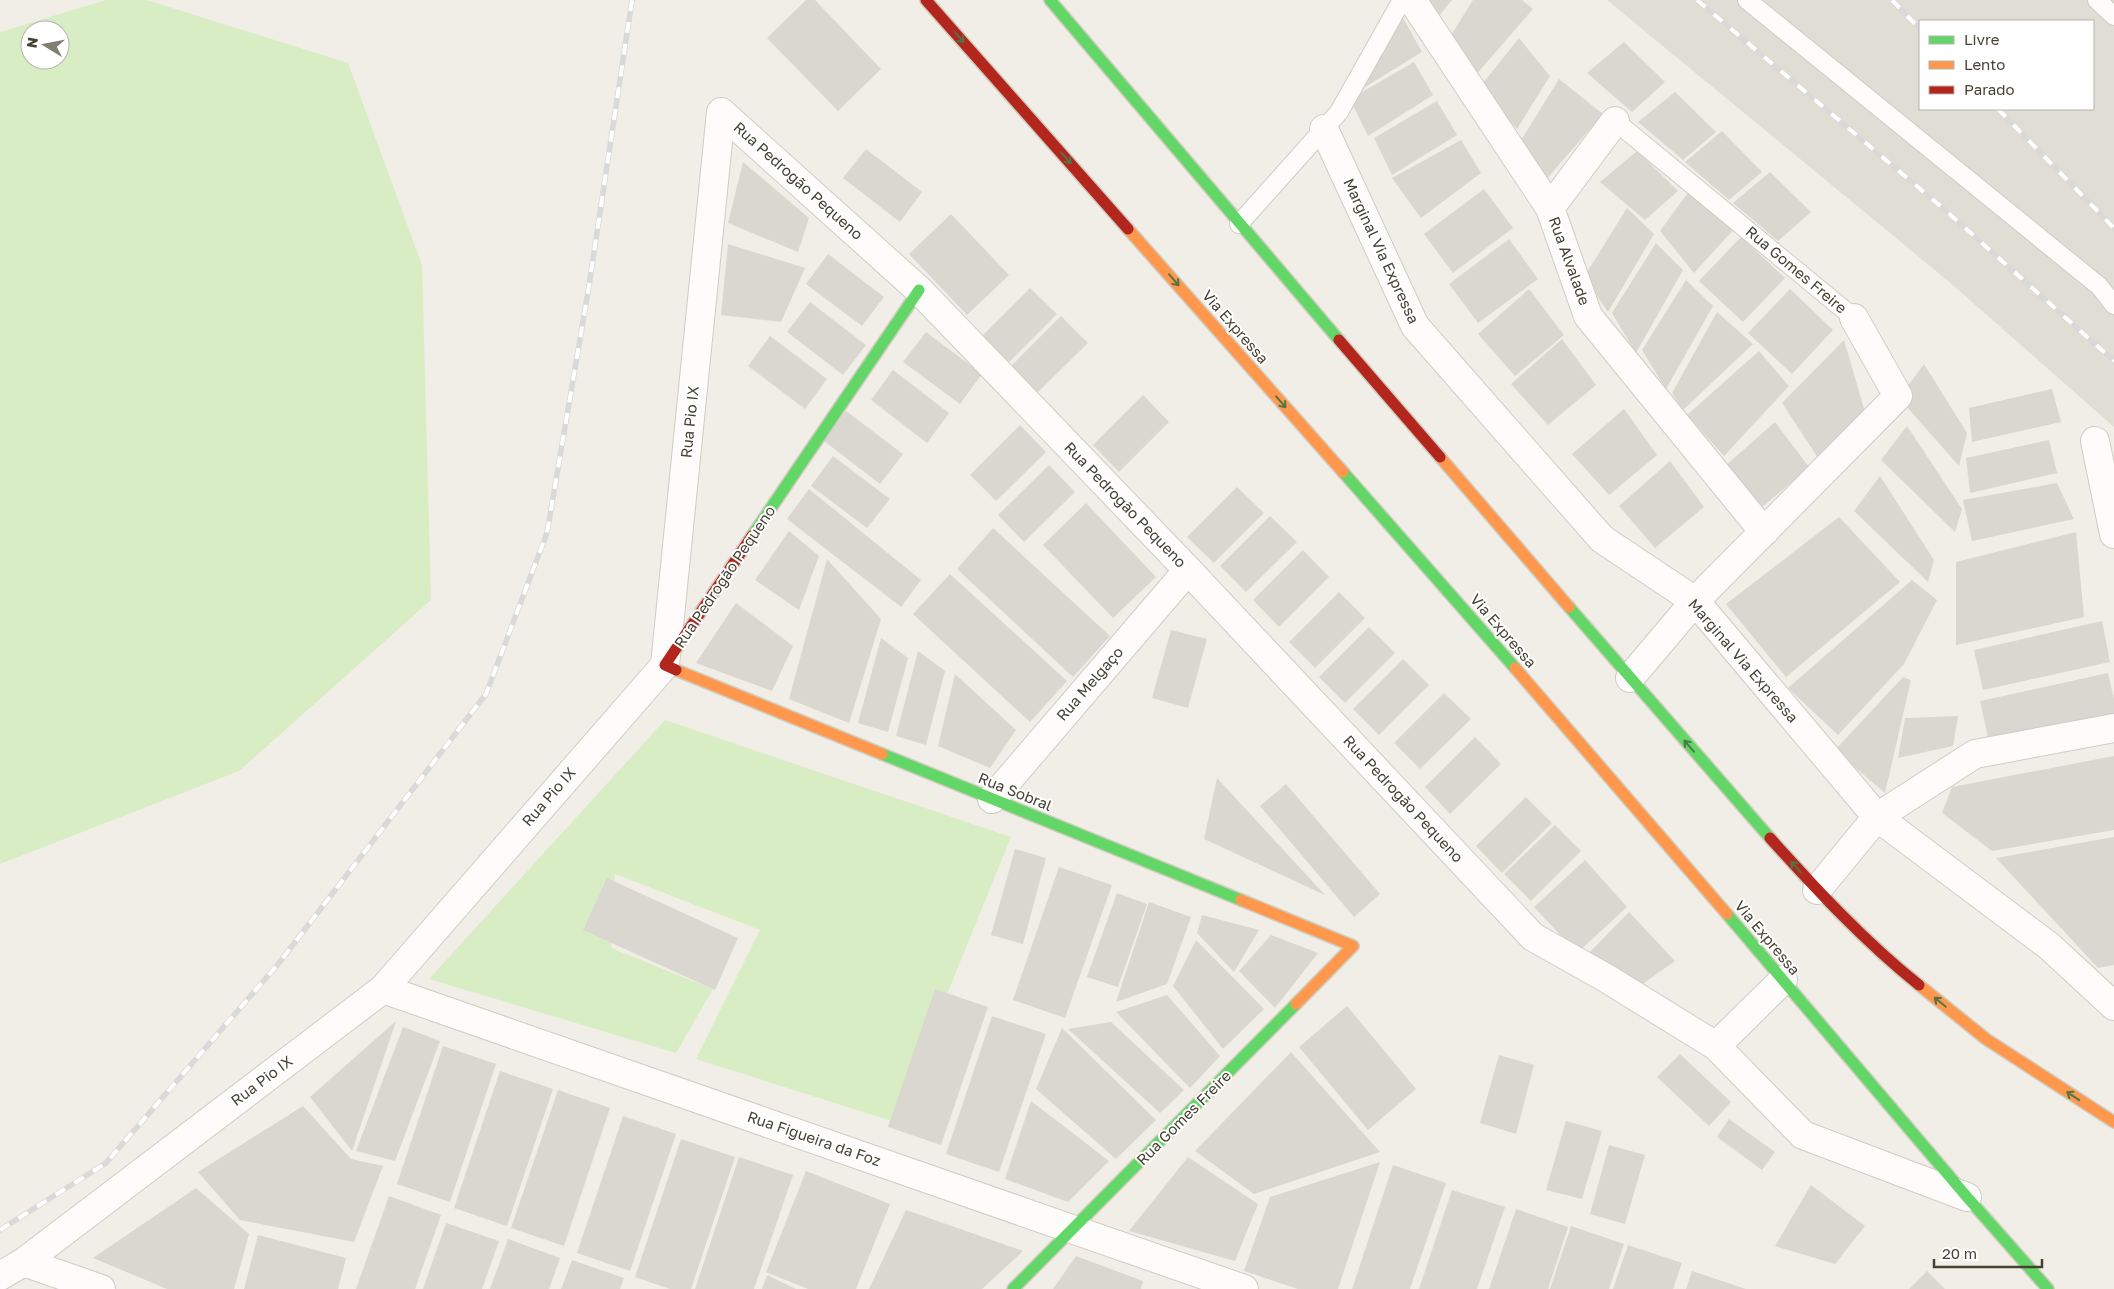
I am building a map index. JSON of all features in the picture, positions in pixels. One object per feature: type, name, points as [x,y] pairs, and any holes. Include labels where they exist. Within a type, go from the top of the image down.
[{"type":"main road","name":"Via Expressa","points":[[926,0],[1579,740],[1967,1197],[2048,1289]]},
{"type":"main road","points":[[1050,0],[1239,224],[1630,678],[1817,890],[1882,955],[1986,1040],[2114,1122]]},
{"type":"main road","name":"Rua Pedrogão Pequeno","points":[[665,665],[919,290]]},
{"type":"main road","name":"Rua Sobral","points":[[665,665],[1354,946]]},
{"type":"main road","name":"Rua Gomes Freire","points":[[1013,1289],[1074,1230],[1354,946]]},
{"type":"street","name":"Rua Alvalade","points":[[1412,0],[1550,208],[1588,316],[1764,532]]},
{"type":"street","name":"Rua Pedrogão Pequeno","points":[[721,112],[919,290],[1188,570],[1533,937],[1606,978],[1716,1046],[1803,1135],[1967,1197]]},
{"type":"street","name":"Rua Pio IX","points":[[0,1276],[24,1262],[383,988],[665,665],[721,112]]},
{"type":"street","name":"Rua Gomes Freire","points":[[1550,208],[1615,121]]},
{"type":"street","name":"Marginal Via Expressa","points":[[1324,129],[1415,326],[1602,539],[1695,601],[1877,817],[2049,946],[2114,1006]]},
{"type":"street","name":"Rua Gomes Freire","points":[[1630,678],[1695,601],[1898,396],[1854,318]]},
{"type":"street","points":[[2095,441],[2114,534]]},
{"type":"street","name":"Rua Melgaço","points":[[992,799],[1188,570]]},
{"type":"street","points":[[1817,890],[1877,817],[1975,754],[2114,728]]},
{"type":"street","points":[[1716,1046],[1783,980]]},
{"type":"street","name":"Rua Figueira da Foz","points":[[383,988],[1244,1289]]},
{"type":"street","points":[[24,1262],[101,1289]]},
{"type":"lane","points":[[1239,224],[1339,112],[1402,0]]},
{"type":"lane","points":[[1747,0],[2099,286],[2114,305]]},
{"type":"lane","points":[[2097,0],[2114,16]]},
{"type":"lane","name":"Rua Gomes Freire","points":[[1615,121],[1854,318]]},
{"type":"shaded area","points":[[1607,0],[2114,0],[2114,427],[1947,280]]},
{"type":"green space","points":[[106,0],[147,0],[348,63],[422,265],[431,600],[239,771],[0,864],[0,32],[20,26],[20,70],[70,70],[70,20],[40,20]]},
{"type":"green space","points":[[665,720],[1011,837],[895,1122],[696,1059],[760,930],[615,874],[611,948],[713,989],[676,1053],[429,979]]},
{"type":"building","points":[[806,0],[815,0],[881,69],[838,111],[767,38]]},
{"type":"building","points":[[1429,0],[1452,0],[1439,16]]},
{"type":"building","points":[[1473,0],[1522,0],[1533,9],[1475,76],[1450,37]]},
{"type":"building","points":[[1403,18],[1422,52],[1357,92],[1378,55]]},
{"type":"building","points":[[1519,38],[1550,76],[1517,129],[1480,87]]},
{"type":"building","points":[[1624,42],[1665,82],[1632,112],[1587,73]]},
{"type":"building","points":[[1414,62],[1433,95],[1368,136],[1350,99]]},
{"type":"building","points":[[1559,79],[1603,114],[1544,182],[1520,142]]},
{"type":"building","points":[[1675,92],[1716,132],[1683,160],[1638,122]]},
{"type":"building","points":[[1437,101],[1457,135],[1392,175],[1374,138]]},
{"type":"building","points":[[1722,131],[1762,172],[1729,200],[1685,162]]},
{"type":"building","points":[[1461,140],[1481,173],[1421,218],[1392,178]]},
{"type":"building","points":[[866,149],[922,192],[900,222],[843,178]]},
{"type":"building","points":[[1637,151],[1678,191],[1645,220],[1600,182]]},
{"type":"building","points":[[743,162],[809,218],[798,252],[728,223]]},
{"type":"building","points":[[1770,172],[1811,212],[1778,241],[1733,203]]},
{"type":"building","points":[[1692,187],[1735,228],[1694,273],[1660,231]]},
{"type":"building","points":[[1484,189],[1513,228],[1453,273],[1424,234]]},
{"type":"building","points":[[1627,208],[1654,234],[1608,312],[1584,277]]},
{"type":"building","points":[[951,214],[1009,275],[967,315],[909,254]]},
{"type":"building","points":[[1741,237],[1785,278],[1743,322],[1699,281]]},
{"type":"building","points":[[1509,239],[1538,279],[1478,323],[1449,284]]},
{"type":"building","points":[[1656,243],[1683,270],[1636,353],[1612,313]]},
{"type":"building","points":[[728,244],[805,268],[781,322],[721,315]]},
{"type":"building","points":[[828,254],[884,297],[862,326],[806,284]]},
{"type":"building","points":[[1686,280],[1713,306],[1666,389],[1642,350]]},
{"type":"building","points":[[1030,288],[1057,314],[1007,364],[980,338]]},
{"type":"building","points":[[1529,289],[1564,335],[1515,376],[1478,334]]},
{"type":"building","points":[[1790,289],[1833,330],[1792,374],[1748,333]]},
{"type":"building","points":[[810,302],[866,345],[843,375],[787,332]]},
{"type":"building","points":[[1717,312],[1753,344],[1683,410],[1672,393]]},
{"type":"building","points":[[1061,316],[1088,343],[1037,393],[1011,366]]},
{"type":"building","points":[[926,332],[982,374],[960,404],[903,362]]},
{"type":"building","points":[[770,336],[827,379],[805,409],[748,366]]},
{"type":"building","points":[[1562,339],[1596,385],[1548,425],[1511,384]]},
{"type":"building","points":[[1844,340],[1865,412],[1820,461],[1782,403]]},
{"type":"building","points":[[1759,351],[1789,386],[1724,456],[1687,415]]},
{"type":"building","points":[[1924,364],[1967,433],[1959,466],[1899,398]]},
{"type":"building","points":[[893,370],[949,413],[927,443],[871,400]]},
{"type":"building","points":[[2052,389],[2061,422],[1972,442],[1969,408]]},
{"type":"building","points":[[1143,395],[1169,422],[1119,472],[1093,445]]},
{"type":"building","points":[[1624,409],[1657,455],[1609,495],[1572,454]]},
{"type":"building","points":[[846,411],[903,454],[880,484],[824,441]]},
{"type":"building","points":[[1775,422],[1809,467],[1761,508],[1724,467]]},
{"type":"building","points":[[1020,425],[1046,452],[996,501],[970,475]]},
{"type":"building","points":[[1907,426],[1962,509],[1955,532],[1881,460]]},
{"type":"building","points":[[2049,440],[2057,473],[1970,493],[1966,458]]},
{"type":"building","points":[[833,456],[890,499],[867,528],[811,486]]},
{"type":"building","points":[[1670,461],[1704,507],[1655,548],[1619,506]]},
{"type":"building","points":[[1049,465],[1075,492],[1024,542],[998,515]]},
{"type":"building","points":[[1880,476],[1934,560],[1928,582],[1854,511]]},
{"type":"building","points":[[2057,483],[2074,519],[1972,541],[1963,500]]},
{"type":"building","points":[[1237,487],[1264,513],[1214,563],[1187,537]]},
{"type":"building","points":[[809,489],[921,580],[901,607],[787,519]]},
{"type":"building","points":[[1086,503],[1156,577],[1113,618],[1043,545]]},
{"type":"building","points":[[1270,516],[1297,542],[1246,592],[1220,566]]},
{"type":"building","points":[[1839,517],[1900,582],[1786,677],[1726,604]]},
{"type":"building","points":[[993,528],[1110,636],[1073,677],[957,569]]},
{"type":"building","points":[[789,531],[819,556],[799,610],[755,580]]},
{"type":"building","points":[[2076,532],[2084,617],[1956,645],[1956,562]]},
{"type":"building","points":[[1303,550],[1329,577],[1279,627],[1253,600]]},
{"type":"building","points":[[827,559],[881,619],[849,723],[789,699]]},
{"type":"building","points":[[950,574],[1067,681],[1030,722],[913,614]]},
{"type":"building","points":[[1912,580],[1937,600],[1904,664],[1838,735],[1788,688]]},
{"type":"building","points":[[1339,592],[1365,618],[1315,668],[1289,642]]},
{"type":"building","points":[[736,603],[793,646],[772,691],[696,663]]},
{"type":"building","points":[[2102,621],[2110,662],[1983,690],[1974,650]]},
{"type":"building","points":[[1369,627],[1395,653],[1345,703],[1319,677]]},
{"type":"building","points":[[1171,630],[1207,639],[1188,708],[1152,698]]},
{"type":"building","points":[[881,638],[908,658],[888,732],[858,723]]},
{"type":"building","points":[[918,651],[945,671],[926,745],[896,736]]},
{"type":"building","points":[[1403,659],[1429,685],[1379,735],[1353,709]]},
{"type":"building","points":[[2108,673],[2114,699],[2114,714],[1989,742],[1980,701]]},
{"type":"building","points":[[955,674],[1016,730],[990,768],[938,746]]},
{"type":"building","points":[[1903,677],[1911,680],[1885,793],[1835,750]]},
{"type":"building","points":[[1444,693],[1471,719],[1420,769],[1394,743]]},
{"type":"building","points":[[1958,716],[1953,746],[1898,758],[1905,718]]},
{"type":"building","points":[[1475,737],[1501,764],[1450,814],[1425,787]]},
{"type":"building","points":[[2114,756],[2114,830],[1992,851],[1942,813],[1952,787]]},
{"type":"building","points":[[1217,778],[1325,895],[1204,839]]},
{"type":"building","points":[[1286,784],[1380,894],[1354,917],[1260,806]]},
{"type":"building","points":[[1526,797],[1552,823],[1502,873],[1476,846]]},
{"type":"building","points":[[1555,825],[1581,851],[1531,901],[1504,874]]},
{"type":"building","points":[[2114,837],[2114,965],[2098,968],[1996,858]]},
{"type":"building","points":[[1015,849],[1046,858],[1023,944],[991,935]]},
{"type":"building","points":[[1585,860],[1627,907],[1577,953],[1534,907]]},
{"type":"building","points":[[1059,867],[1112,885],[1065,1018],[1013,1000]]},
{"type":"building","points":[[607,878],[738,938],[715,990],[583,930]]},
{"type":"building","points":[[1117,893],[1147,904],[1118,987],[1087,977]]},
{"type":"building","points":[[1149,902],[1191,917],[1167,984],[1116,1002]]},
{"type":"building","points":[[1629,912],[1675,961],[1634,990],[1586,956]]},
{"type":"building","points":[[1202,915],[1259,930],[1234,972],[1197,933]]},
{"type":"building","points":[[1271,935],[1318,953],[1275,1008],[1239,971]]},
{"type":"building","points":[[1196,940],[1264,1009],[1223,1049],[1173,986]]},
{"type":"building","points":[[935,989],[988,1007],[941,1145],[888,1127]]},
{"type":"building","points":[[1167,995],[1220,1056],[1190,1088],[1116,1012]]},
{"type":"building","points":[[1347,1006],[1416,1089],[1368,1130],[1299,1047]]},
{"type":"building","points":[[992,1016],[1046,1034],[999,1172],[946,1154]]},
{"type":"building","points":[[396,1021],[352,1151],[310,1097]]},
{"type":"building","points":[[1111,1022],[1184,1090],[1160,1113],[1068,1029]]},
{"type":"building","points":[[403,1027],[440,1041],[395,1161],[356,1151]]},
{"type":"building","points":[[1062,1028],[1156,1120],[1116,1159],[1036,1089]]},
{"type":"building","points":[[443,1046],[496,1064],[450,1202],[397,1184]]},
{"type":"building","points":[[1291,1052],[1380,1152],[1254,1194],[1195,1151]]},
{"type":"building","points":[[1680,1054],[1731,1102],[1709,1126],[1657,1077]]},
{"type":"building","points":[[1499,1055],[1534,1065],[1516,1134],[1480,1123]]},
{"type":"building","points":[[500,1071],[553,1089],[507,1226],[454,1208]]},
{"type":"building","points":[[558,1090],[610,1108],[564,1246],[511,1228]]},
{"type":"building","points":[[1031,1101],[1109,1161],[1068,1202],[1005,1179]]},
{"type":"building","points":[[303,1106],[351,1159],[383,1166],[354,1242],[240,1220],[198,1172]]},
{"type":"building","points":[[623,1116],[676,1134],[630,1271],[577,1253]]},
{"type":"building","points":[[1729,1119],[1775,1152],[1762,1170],[1717,1137]]},
{"type":"building","points":[[1566,1121],[1602,1131],[1582,1199],[1546,1190]]},
{"type":"building","points":[[681,1139],[735,1157],[691,1289],[670,1289],[635,1277]]},
{"type":"building","points":[[1609,1145],[1645,1155],[1625,1224],[1590,1214]]},
{"type":"building","points":[[739,1157],[793,1175],[754,1289],[695,1289]]},
{"type":"building","points":[[1188,1157],[1258,1204],[1235,1261],[1129,1231]]},
{"type":"building","points":[[1380,1162],[1338,1289],[1298,1289],[1244,1271],[1270,1197]]},
{"type":"building","points":[[1393,1165],[1446,1183],[1410,1289],[1352,1289]]},
{"type":"building","points":[[806,1171],[890,1204],[856,1289],[808,1289],[766,1272]]},
{"type":"building","points":[[1811,1185],[1865,1226],[1835,1264],[1775,1246]]},
{"type":"building","points":[[196,1188],[249,1234],[234,1289],[167,1289],[93,1258]]},
{"type":"building","points":[[1452,1190],[1505,1207],[1477,1289],[1419,1289]]},
{"type":"building","points":[[389,1196],[441,1215],[415,1289],[356,1289]]},
{"type":"building","points":[[1516,1209],[1568,1227],[1548,1289],[1489,1289]]},
{"type":"building","points":[[906,1210],[1023,1251],[982,1289],[869,1289]]},
{"type":"building","points":[[446,1223],[499,1241],[482,1289],[423,1289]]},
{"type":"building","points":[[1571,1226],[1624,1244],[1609,1289],[1550,1289]]},
{"type":"building","points":[[258,1235],[346,1258],[338,1289],[244,1289]]},
{"type":"building","points":[[508,1239],[560,1258],[549,1289],[490,1289]]},
{"type":"building","points":[[1628,1245],[1682,1263],[1673,1289],[1613,1289]]},
{"type":"building","points":[[1076,1256],[1143,1281],[1141,1289],[1053,1289]]},
{"type":"building","points":[[572,1260],[624,1278],[620,1289],[561,1289]]},
{"type":"building","points":[[1692,1271],[1746,1289],[1686,1289]]},
{"type":"building","points":[[1927,1271],[1945,1289],[1909,1289]]},
{"type":"building","points":[[767,1275],[796,1289],[762,1289]]},
{"type":"railway","points":[[0,1230],[106,1163],[279,963],[486,694],[547,533],[588,292],[632,0]]},
{"type":"railway","points":[[1697,0],[1945,210],[2114,361]]},
{"type":"railway","points":[[1892,0],[1919,28]]},
{"type":"railway","points":[[1999,110],[2114,228]]},
{"type":"traffic: fast","points":[[1050,0],[1339,340]]},
{"type":"traffic: fast","points":[[752,536],[919,290]]},
{"type":"traffic: fast","points":[[1343,472],[1515,668]]},
{"type":"traffic: fast","points":[[1569,607],[1770,838]]},
{"type":"traffic: fast","points":[[882,754],[1241,900]]},
{"type":"traffic: fast","points":[[1727,914],[1967,1197],[2048,1289]]},
{"type":"traffic: fast","points":[[1013,1289],[1296,1004]]},
{"type":"traffic: slow","points":[[1128,229],[1343,472]]},
{"type":"traffic: slow","points":[[1440,457],[1569,607]]},
{"type":"traffic: slow","points":[[1515,668],[1727,914]]},
{"type":"traffic: slow","points":[[676,670],[882,754]]},
{"type":"traffic: slow","points":[[1241,900],[1353,946],[1296,1004]]},
{"type":"traffic: slow","points":[[1919,985],[1986,1039],[2114,1122]]},
{"type":"traffic: jam","points":[[926,0],[1128,229]]},
{"type":"traffic: jam","points":[[1339,340],[1440,457]]},
{"type":"traffic: jam","points":[[676,670],[665,665],[752,536]]},
{"type":"traffic: jam","points":[[1770,838],[1860,933],[1919,985]]}]
